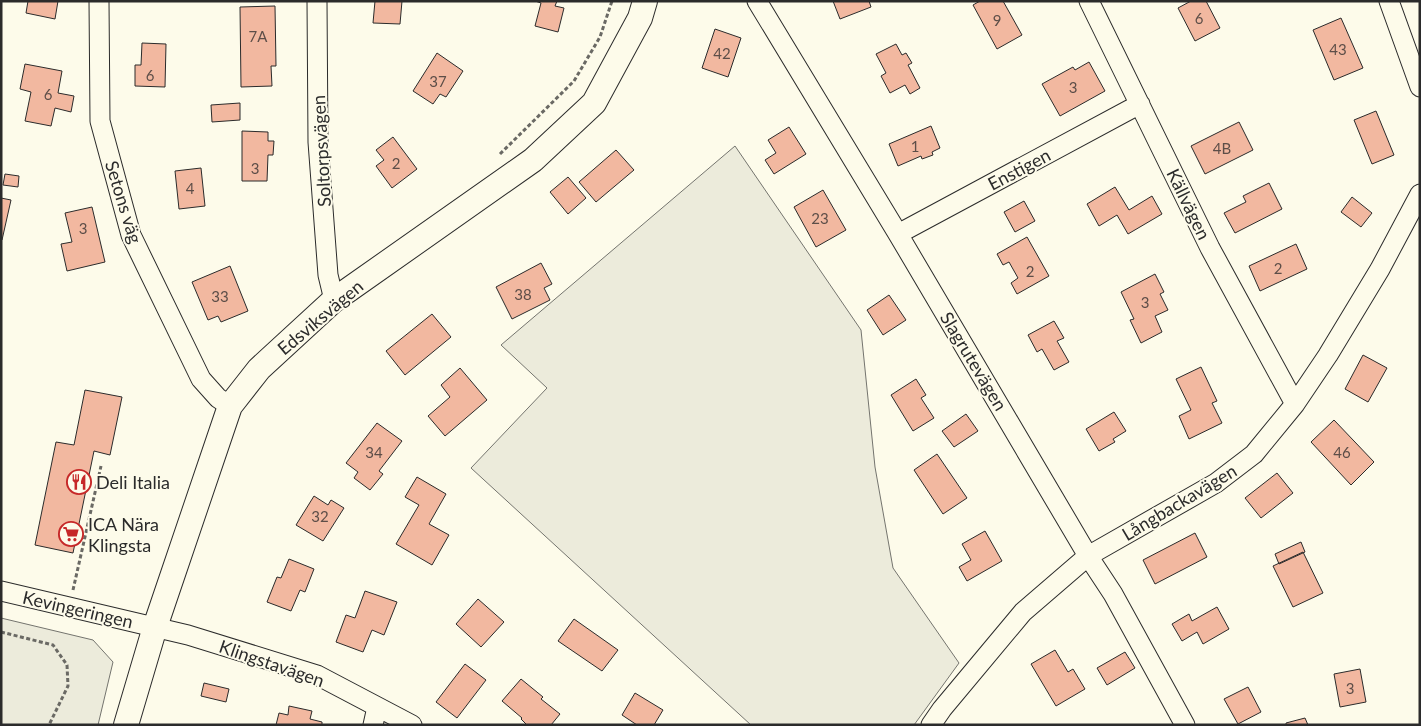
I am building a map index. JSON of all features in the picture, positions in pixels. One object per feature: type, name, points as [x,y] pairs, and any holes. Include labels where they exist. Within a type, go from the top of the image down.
[{"type":"street","name":"Setons väg","points":[[99,1],[100,121],[131,235],[202,379],[218,398],[230,406]]},
{"type":"street","name":"Soltorpsvägen","points":[[317,1],[318,142],[328,275],[334,300]]},
{"type":"street","name":"Edsviksvägen","points":[[126,725],[155,627],[230,406],[259,369],[334,300],[533,160],[594,103],[640,18],[645,1]]},
{"type":"street","name":"Slagrutevägen","points":[[757,1],[898,234],[1088,556],[1113,594],[1185,725]]},
{"type":"street","name":"Källvägen","points":[[1089,1],[1210,248],[1295,404]]},
{"type":"street","points":[[1389,1],[1420,87]]},
{"type":"street","name":"Enstigen","points":[[898,234],[1140,104]]},
{"type":"street","name":"Långbackavägen","points":[[931,725],[942,708],[1023,612],[1088,556],[1216,483],[1254,454],[1295,404],[1328,355],[1380,269],[1420,194]]},
{"type":"street","name":"Kevingeringen","points":[[1,591],[155,627]]},
{"type":"street","name":"Klingstavägen","points":[[155,627],[188,635],[317,675],[375,716],[412,725]]},
{"type":"path","points":[[493,160],[574,81],[600,37],[612,1]]},
{"type":"path","points":[[69,607],[101,466]]},
{"type":"path","points":[[1,632],[52,645],[66,665],[68,686],[49,725]]},
{"type":"shaded area","points":[[735,146],[861,330],[875,467],[893,568],[959,663],[914,725],[751,725],[471,468],[547,388],[501,345]]},
{"type":"shaded area","points":[[1,618],[93,640],[113,662],[98,725],[1,725]]},
{"type":"building","points":[[28,1],[58,1],[55,19],[26,13]]},
{"type":"building","points":[[375,1],[402,1],[400,24],[373,23]]},
{"type":"building","points":[[535,1],[557,1],[555,6],[564,8],[558,32],[535,26],[541,3]]},
{"type":"building","points":[[833,1],[869,1],[871,7],[840,19]]},
{"type":"building","points":[[980,1],[1003,1],[1022,35],[997,49],[973,5]]},
{"type":"building","points":[[1191,1],[1206,1],[1220,28],[1195,41],[1178,8]]},
{"type":"building","points":[[275,6],[276,66],[271,66],[272,86],[241,87],[240,7]]},
{"type":"building","points":[[1341,18],[1363,68],[1334,80],[1313,30]]},
{"type":"building","points":[[715,29],[741,38],[728,77],[702,68]]},
{"type":"building","points":[[142,43],[166,44],[165,87],[135,86],[135,65],[141,65]]},
{"type":"building","points":[[896,44],[902,55],[906,53],[912,63],[908,65],[920,88],[910,94],[905,85],[890,93],[881,76],[886,73],[876,54]]},
{"type":"building","points":[[437,53],[463,71],[446,97],[440,94],[433,104],[413,91]]},
{"type":"building","points":[[1089,62],[1105,91],[1060,116],[1042,84],[1073,67],[1075,70]]},
{"type":"building","points":[[25,64],[62,71],[58,93],[74,96],[71,112],[55,108],[51,126],[25,121],[31,92],[20,89]]},
{"type":"building","points":[[240,103],[240,120],[212,122],[211,105]]},
{"type":"building","points":[[1376,111],[1394,155],[1372,164],[1354,120]]},
{"type":"building","points":[[1239,122],[1253,150],[1205,174],[1191,146]]},
{"type":"building","points":[[931,126],[940,148],[932,152],[933,155],[922,159],[921,156],[898,166],[889,144]]},
{"type":"building","points":[[789,127],[806,154],[774,174],[765,160],[776,153],[768,140]]},
{"type":"building","points":[[242,131],[268,132],[268,141],[274,141],[273,155],[268,155],[267,181],[242,181]]},
{"type":"building","points":[[393,137],[417,169],[392,188],[376,166],[384,160],[376,150]]},
{"type":"building","points":[[616,150],[634,170],[596,202],[579,182]]},
{"type":"building","points":[[201,168],[205,206],[179,209],[175,171]]},
{"type":"building","points":[[5,174],[19,176],[18,187],[3,185]]},
{"type":"building","points":[[568,177],[586,198],[568,214],[550,192]]},
{"type":"building","points":[[1269,183],[1282,209],[1235,233],[1224,213],[1246,202],[1243,196]]},
{"type":"building","points":[[1115,187],[1129,210],[1152,196],[1162,214],[1128,234],[1117,215],[1099,226],[1087,204]]},
{"type":"building","points":[[823,190],[846,230],[816,247],[794,207]]},
{"type":"building","points":[[1352,197],[1372,213],[1361,227],[1341,212]]},
{"type":"building","points":[[1,198],[11,200],[2,240],[1,240]]},
{"type":"building","points":[[1024,201],[1035,221],[1015,232],[1004,212]]},
{"type":"building","points":[[92,207],[105,262],[67,271],[61,244],[72,242],[65,213]]},
{"type":"building","points":[[1027,237],[1049,276],[1017,294],[1011,283],[1018,278],[1009,262],[1003,265],[997,254]]},
{"type":"building","points":[[1296,244],[1307,269],[1260,291],[1249,266]]},
{"type":"building","points":[[541,263],[552,284],[544,288],[550,300],[512,319],[496,287]]},
{"type":"building","points":[[230,266],[248,311],[221,322],[218,316],[208,320],[192,282]]},
{"type":"building","points":[[1155,274],[1164,292],[1160,294],[1168,310],[1155,316],[1162,332],[1141,343],[1130,320],[1134,319],[1121,292]]},
{"type":"building","points":[[889,295],[906,320],[883,335],[867,310]]},
{"type":"building","points":[[432,314],[451,337],[405,375],[386,351]]},
{"type":"building","points":[[1054,321],[1064,338],[1057,341],[1069,362],[1054,370],[1042,349],[1037,352],[1028,335]]},
{"type":"building","points":[[1363,355],[1387,368],[1368,402],[1345,389]]},
{"type":"building","points":[[1201,367],[1217,401],[1212,403],[1222,423],[1189,439],[1179,416],[1191,410],[1176,379]]},
{"type":"building","points":[[460,368],[487,400],[445,436],[428,416],[450,397],[441,385]]},
{"type":"building","points":[[916,379],[926,395],[921,398],[934,418],[913,431],[891,395]]},
{"type":"building","points":[[85,390],[122,397],[110,455],[94,451],[73,553],[35,545],[56,442],[74,445]]},
{"type":"building","points":[[1114,412],[1126,431],[1113,439],[1115,442],[1099,451],[1086,429]]},
{"type":"building","points":[[966,414],[978,431],[954,447],[942,431]]},
{"type":"building","points":[[1334,420],[1374,462],[1351,485],[1311,442]]},
{"type":"building","points":[[377,423],[402,441],[379,471],[383,474],[370,490],[354,478],[358,472],[346,463]]},
{"type":"building","points":[[937,454],[967,498],[943,514],[914,470]]},
{"type":"building","points":[[1277,473],[1293,493],[1261,518],[1245,498]]},
{"type":"building","points":[[417,477],[446,494],[429,524],[449,535],[432,565],[396,544],[419,505],[405,497]]},
{"type":"building","points":[[314,496],[328,505],[331,500],[344,508],[323,541],[296,525]]},
{"type":"building","points":[[985,531],[1002,561],[967,581],[959,567],[971,560],[962,544]]},
{"type":"building","points":[[1195,533],[1207,557],[1155,584],[1143,560]]},
{"type":"building","points":[[1301,542],[1305,552],[1279,564],[1275,554]]},
{"type":"building","points":[[1303,552],[1323,593],[1293,607],[1273,566]]},
{"type":"building","points":[[289,559],[314,569],[305,592],[300,590],[291,611],[267,602],[277,577],[281,578]]},
{"type":"building","points":[[365,591],[397,602],[384,635],[372,630],[363,652],[336,642],[346,615],[355,618]]},
{"type":"building","points":[[478,599],[504,622],[481,647],[456,624]]},
{"type":"building","points":[[1217,607],[1229,629],[1203,644],[1197,632],[1182,641],[1172,624],[1189,614],[1192,621]]},
{"type":"building","points":[[574,619],[618,650],[602,671],[558,641]]},
{"type":"building","points":[[1055,650],[1068,672],[1073,669],[1085,689],[1056,706],[1031,664]]},
{"type":"building","points":[[1125,652],[1135,668],[1107,685],[1097,668]]},
{"type":"building","points":[[465,664],[486,680],[457,718],[436,702]]},
{"type":"building","points":[[1360,669],[1366,702],[1340,707],[1334,674]]},
{"type":"building","points":[[521,679],[543,697],[541,699],[560,714],[551,725],[527,725],[522,718],[502,701]]},
{"type":"building","points":[[204,683],[229,689],[226,702],[201,696]]},
{"type":"building","points":[[1248,687],[1261,712],[1238,724],[1224,699]]},
{"type":"building","points":[[635,693],[663,710],[654,725],[637,725],[622,715]]},
{"type":"building","points":[[289,706],[312,711],[310,719],[322,722],[322,725],[276,725],[279,713],[288,715]]},
{"type":"building","points":[[1305,718],[1308,725],[1286,725],[1286,723]]},
{"type":"place","name":"Deli Italia","points":[[79,482]]},
{"type":"place","name":"ICA Nära Klingsta","points":[[71,534]]}]
